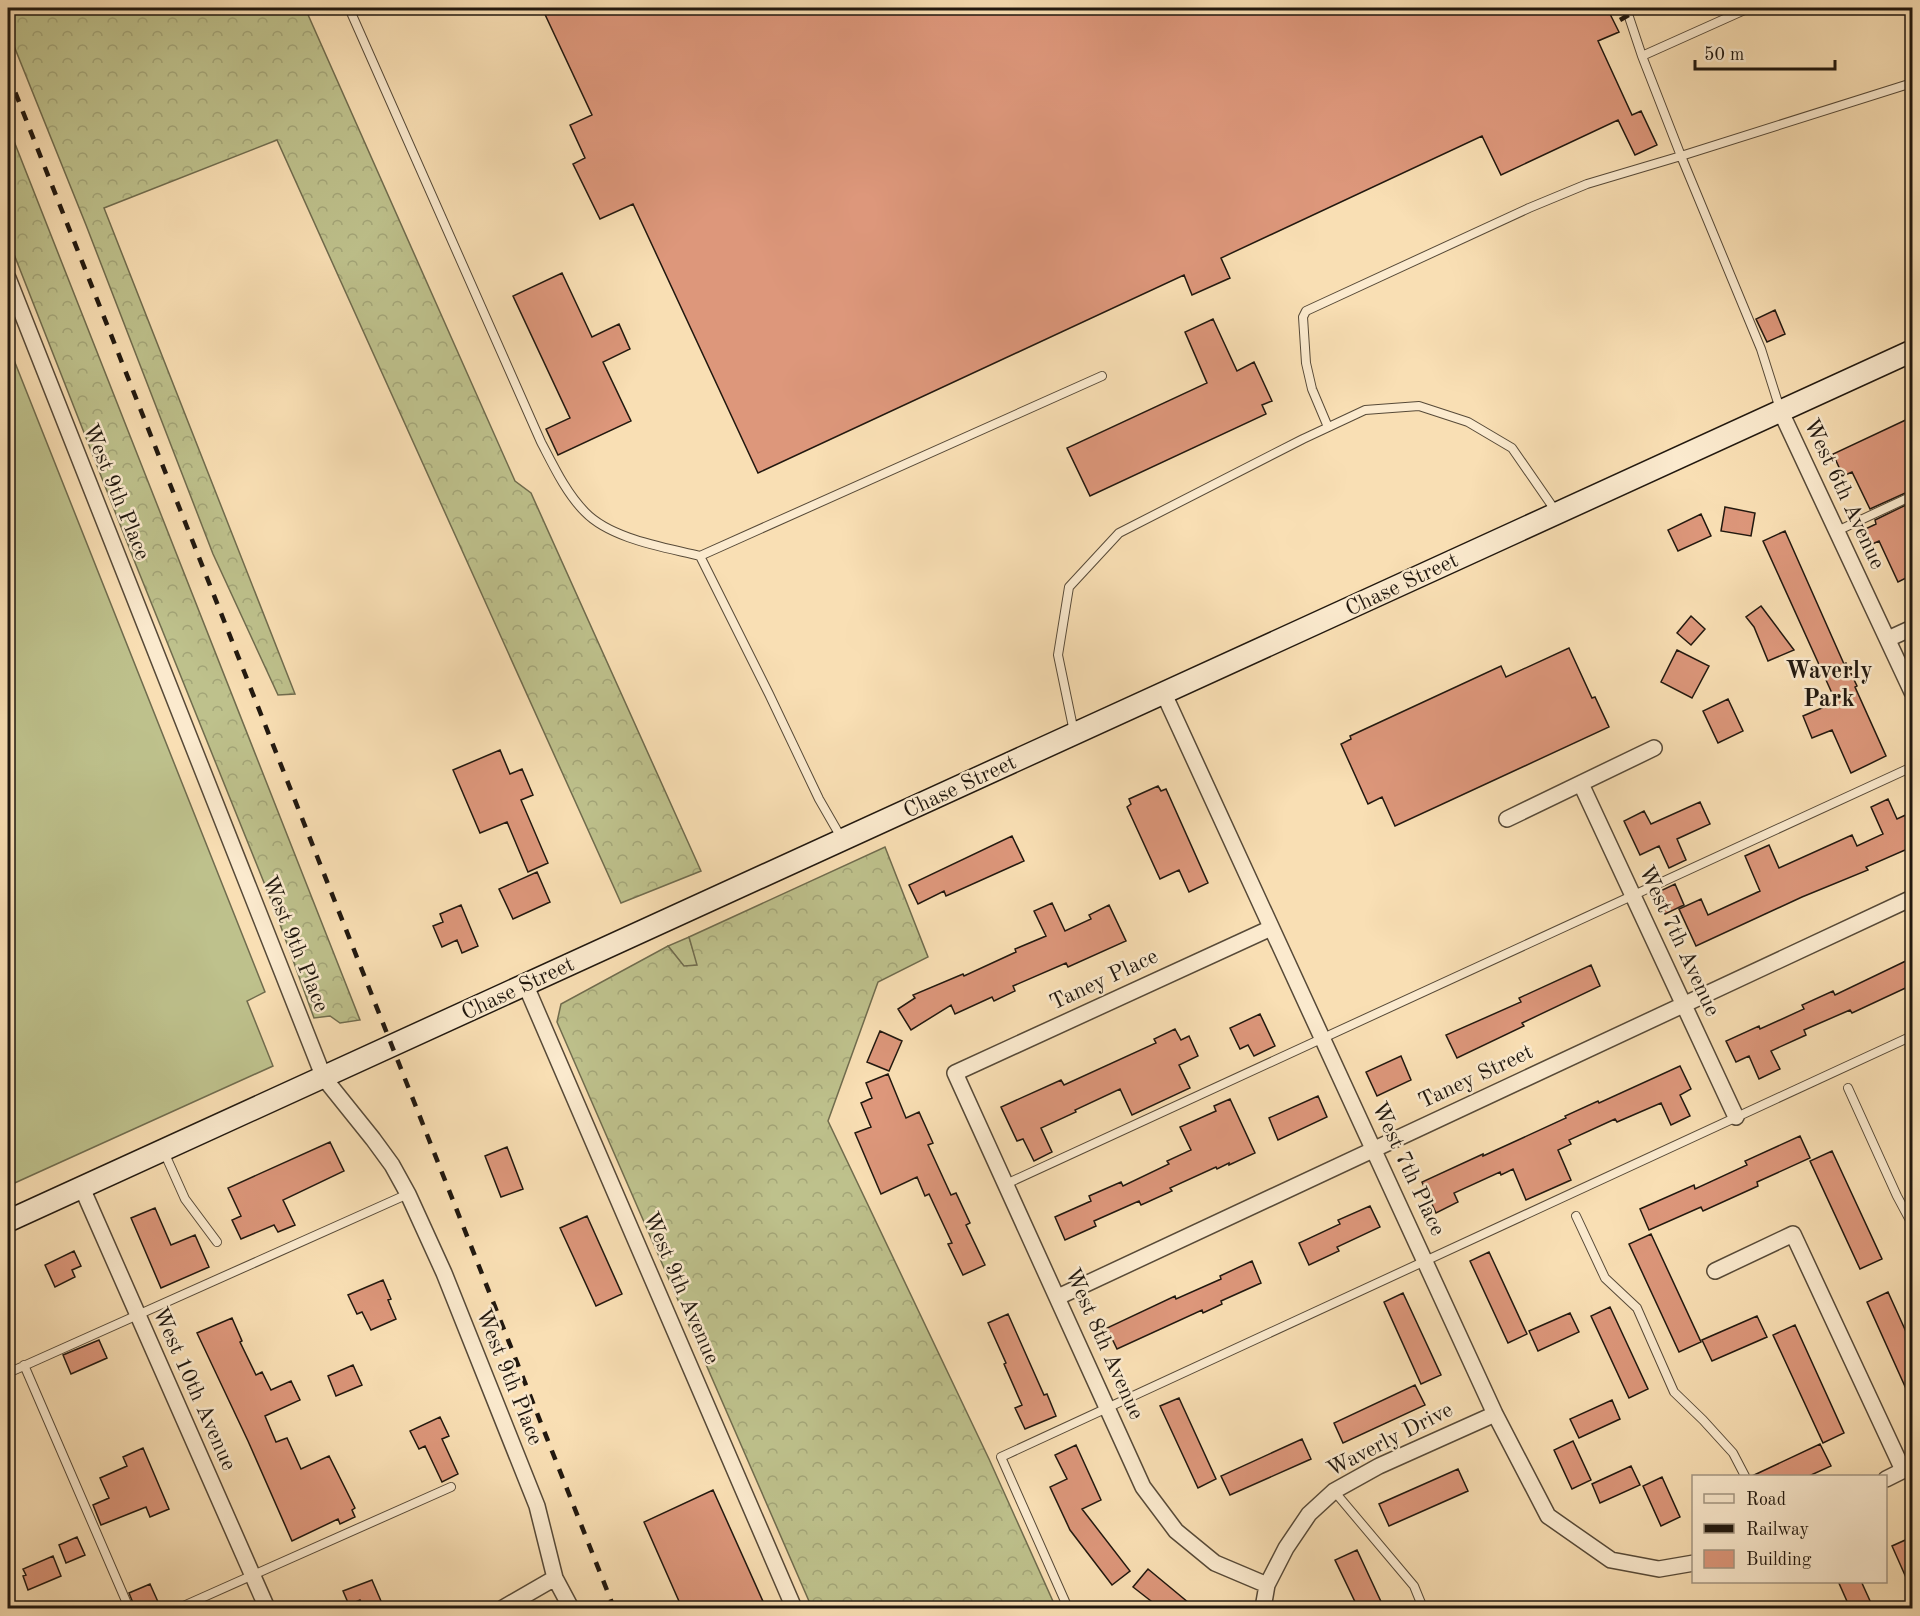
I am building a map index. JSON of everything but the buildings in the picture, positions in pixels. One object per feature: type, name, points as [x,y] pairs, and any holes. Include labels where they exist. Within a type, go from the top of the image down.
[{"type":"street","name":"West 9th Place","points":[[8,278],[324,1078],[392,1165],[408,1194],[444,1273],[537,1506],[555,1578],[571,1608]]},
{"type":"street","name":"Chase Street","points":[[8,1221],[1912,351]]},
{"type":"street","name":"West 6th Avenue","points":[[1781,412],[1912,692]]},
{"type":"street","points":[[1888,639],[1912,628]]},
{"type":"street","name":"West 7th Place","points":[[1164,694],[1495,1414],[1548,1516],[1611,1560],[1659,1569],[1692,1563]]},
{"type":"street","points":[[1507,819],[1654,748]]},
{"type":"street","name":"West 7th Avenue","points":[[1581,784],[1736,1117]]},
{"type":"street","name":"Taney Street","points":[[1058,1297],[1912,898]]},
{"type":"street","name":"Taney Place","points":[[955,1073],[1271,928]]},
{"type":"street","name":"West 9th Avenue","points":[[526,986],[794,1608]]},
{"type":"street","name":"West 8th Avenue","points":[[955,1073],[1143,1487],[1176,1531],[1215,1563],[1267,1586]]},
{"type":"street","name":"West 10th Avenue","points":[[82,1188],[267,1608]]},
{"type":"street","points":[[1715,1271],[1793,1234],[1908,1468],[1887,1478]]},
{"type":"street","name":"Waverly Drive","points":[[1263,1608],[1267,1586],[1286,1548],[1309,1514],[1334,1491],[1379,1466],[1495,1414]]},
{"type":"street","points":[[503,1608],[555,1578]]},
{"type":"lane","points":[[349,8],[541,442],[558,476],[584,512],[607,529],[648,543],[700,556],[1102,376]]},
{"type":"lane","points":[[1626,8],[1642,57],[1681,156],[1761,349],[1781,412]]},
{"type":"lane","points":[[1642,57],[1749,8]]},
{"type":"lane","points":[[1328,427],[1312,389],[1306,363],[1303,317],[1306,311],[1528,208],[1587,184],[1912,83]]},
{"type":"lane","points":[[1075,734],[1058,655],[1070,587],[1119,533],[1365,410],[1419,406],[1468,422],[1512,448],[1558,514]]},
{"type":"lane","points":[[1837,531],[1912,496]]},
{"type":"lane","points":[[700,556],[819,799],[843,840]]},
{"type":"lane","points":[[1006,1184],[1912,767]]},
{"type":"lane","points":[[1068,1608],[1001,1457],[1912,1036]]},
{"type":"lane","points":[[1848,1088],[1912,1224]]},
{"type":"lane","points":[[164,1150],[185,1199],[217,1242]]},
{"type":"lane","points":[[8,1373],[408,1194]]},
{"type":"lane","points":[[1576,1216],[1605,1278],[1637,1308],[1674,1392],[1733,1453],[1744,1475]]},
{"type":"lane","points":[[24,1365],[129,1608]]},
{"type":"lane","points":[[179,1608],[451,1487]]},
{"type":"lane","points":[[1334,1491],[1414,1586],[1423,1608]]},
{"type":"green space","points":[[8,8],[305,8],[515,481],[531,493],[701,871],[621,903],[277,140],[104,208],[295,694],[278,695],[213,554],[86,225],[8,31]]},
{"type":"green space","points":[[8,124],[360,1020],[340,1023],[330,1016],[314,1018],[273,905],[136,565],[8,239]]},
{"type":"green space","points":[[8,345],[265,992],[247,1001],[273,1066],[8,1186]]},
{"type":"green space","points":[[885,847],[928,957],[878,982],[828,1121],[989,1459],[1056,1608],[812,1608],[557,1022],[561,1004],[668,946],[684,966],[697,965],[689,937]]},
{"type":"green space","points":[[689,937],[698,965],[684,967],[668,946]]},
{"type":"railway","points":[[1620,20],[1641,8]]},
{"type":"railway","points":[[8,74],[614,1608]]},
{"type":"district","name":"Waverly Park","points":[[1829,686]]}]
